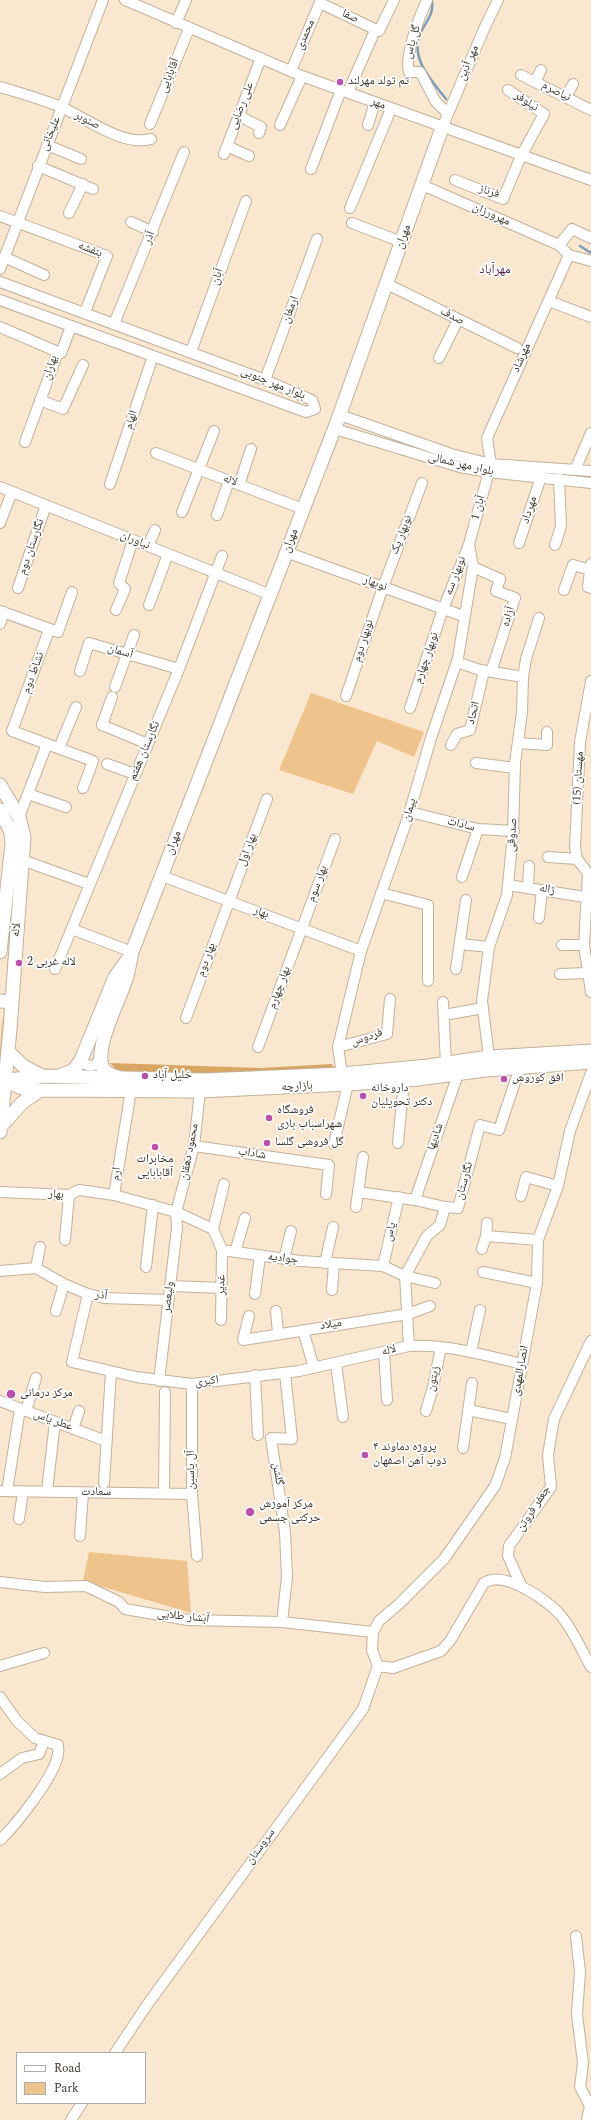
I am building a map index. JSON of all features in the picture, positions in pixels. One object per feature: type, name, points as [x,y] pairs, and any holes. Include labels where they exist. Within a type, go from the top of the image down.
[{"type":"main road","name":"مهران","points":[[101,1057],[103,1043],[126,979],[132,952],[340,415],[442,128]]},
{"type":"main road","name":"لاله","points":[[0,785],[19,817],[23,828],[22,860],[6,1001],[8,1051],[2,1081],[0,1132]]},
{"type":"main road","name":"لاله","points":[[0,810],[11,832],[12,844],[3,883],[0,952]]},
{"type":"main road","name":"مهران","points":[[58,1076],[73,1071],[81,1060],[115,977],[132,952]]},
{"type":"main road","points":[[8,1051],[22,1066],[42,1076]]},
{"type":"main road","name":"بازارچه","points":[[2,1081],[22,1088],[40,1090],[200,1091],[400,1076],[418,1073],[446,1064],[489,1057],[591,1051]]},
{"type":"main road","points":[[101,1057],[103,1068],[109,1074],[121,1078]]},
{"type":"main road","name":"بازارچه","points":[[418,1073],[458,1074],[520,1067],[591,1062]]},
{"type":"main road","name":"بازارچه","points":[[2,1081],[42,1076],[205,1080],[345,1079]]},
{"type":"main road","points":[[0,1127],[22,1103],[40,1090]]},
{"type":"street","name":"علیخانی","points":[[0,269],[16,222],[62,108],[103,0]]},
{"type":"street","name":"مهر","points":[[125,0],[302,76],[442,128],[591,180]]},
{"type":"street","points":[[176,23],[186,0]]},
{"type":"street","points":[[311,169],[345,91],[394,0]]},
{"type":"street","name":"گل یاس","points":[[427,0],[410,49],[407,65],[409,72],[420,72],[436,102],[448,114]]},
{"type":"street","name":"مهر آذین","points":[[442,128],[484,29],[498,0]]},
{"type":"street","name":"صفا","points":[[320,2],[376,33]]},
{"type":"street","name":"محمدی","points":[[291,71],[320,2]]},
{"type":"street","name":"آقابابایی","points":[[150,124],[189,28]]},
{"type":"street","name":"علی رضایی","points":[[248,155],[225,150],[260,58]]},
{"type":"street","points":[[535,82],[541,70]]},
{"type":"street","name":"نیاصرم","points":[[521,75],[591,110]]},
{"type":"street","points":[[280,125],[302,76]]},
{"type":"street","points":[[566,97],[573,84]]},
{"type":"street","name":"صنوبر","points":[[0,87],[62,108],[98,127],[140,142],[151,140]]},
{"type":"street","name":"نیلوفر","points":[[508,90],[544,114],[520,156]]},
{"type":"street","points":[[368,125],[375,102]]},
{"type":"street","points":[[350,208],[391,109]]},
{"type":"street","points":[[239,116],[261,127],[259,133]]},
{"type":"street","points":[[47,145],[81,159]]},
{"type":"street","name":"آذر","points":[[114,324],[153,232],[184,152]]},
{"type":"street","name":"فرناز","points":[[455,180],[503,199],[520,156]]},
{"type":"street","points":[[38,166],[93,189]]},
{"type":"street","points":[[69,213],[83,184]]},
{"type":"street","name":"مهرورزان","points":[[422,185],[559,245]]},
{"type":"street","name":"آبان","points":[[191,352],[246,201]]},
{"type":"street","points":[[0,216],[16,222]]},
{"type":"street","name":"بنفشه","points":[[16,222],[107,256],[85,312]]},
{"type":"street","points":[[131,222],[153,232]]},
{"type":"street","points":[[352,223],[402,242]]},
{"type":"street","points":[[591,238],[572,229],[559,245],[569,255],[591,261]]},
{"type":"street","name":"ارمغان","points":[[265,380],[317,240]]},
{"type":"street","name":"مهرشاد","points":[[489,468],[487,438],[569,255]]},
{"type":"street","points":[[4,257],[44,275]]},
{"type":"street","name":"بلوار مهر جنوبی","points":[[0,282],[85,312],[265,380],[312,400],[315,409],[306,412],[0,300]]},
{"type":"street","name":"صدف","points":[[387,284],[517,348]]},
{"type":"street","points":[[549,301],[591,317]]},
{"type":"street","points":[[439,358],[458,320]]},
{"type":"street","name":"بهاران","points":[[0,327],[58,352],[25,442]]},
{"type":"street","points":[[58,352],[61,353],[71,327]]},
{"type":"street","name":"الهام","points":[[110,484],[153,356]]},
{"type":"street","points":[[212,377],[218,362]]},
{"type":"street","points":[[40,400],[63,409],[83,365]]},
{"type":"street","name":"بلوار مهر شمالی","points":[[340,415],[489,468],[591,471]]},
{"type":"street","name":"بلوار مهر شمالی","points":[[335,428],[434,460],[541,477],[591,483]]},
{"type":"street","points":[[182,512],[214,431]]},
{"type":"street","points":[[575,470],[591,433]]},
{"type":"street","points":[[217,515],[251,449]]},
{"type":"street","name":"لاله","points":[[156,453],[303,509]]},
{"type":"street","name":"1 آبان","points":[[469,544],[489,468]]},
{"type":"street","name":"مهرداد","points":[[520,543],[541,477]]},
{"type":"street","points":[[555,545],[561,526],[559,479]]},
{"type":"street","name":"نوبهار یک","points":[[383,587],[422,483]]},
{"type":"street","name":"نیاوران","points":[[0,487],[271,595]]},
{"type":"street","points":[[0,523],[12,492]]},
{"type":"street","name":"نگارستان دوم","points":[[18,588],[46,506]]},
{"type":"street","points":[[148,546],[155,530]]},
{"type":"street","points":[[116,610],[125,589],[119,583],[133,540]]},
{"type":"street","name":"پیمان","points":[[345,1079],[338,1047],[361,951],[410,812],[431,738],[457,662],[463,616],[473,567],[469,544]]},
{"type":"street","name":"نوبهار سه","points":[[444,609],[469,544]]},
{"type":"street","name":"نوبهار","points":[[286,552],[463,616]]},
{"type":"street","points":[[149,605],[168,554]]},
{"type":"street","name":"نگارستان هفتم","points":[[55,969],[179,669],[222,556]]},
{"type":"street","points":[[564,590],[573,565],[591,567],[588,587],[591,588]]},
{"type":"street","name":"آزاده","points":[[473,567],[500,579],[496,591],[515,598],[488,671]]},
{"type":"street","name":"نوبهار دوم","points":[[346,696],[383,587]]},
{"type":"street","points":[[0,624],[2,612],[58,632],[72,592]]},
{"type":"street","name":"نوبهار چهارم","points":[[410,708],[444,609]]},
{"type":"street","name":"صدوقی","points":[[489,1057],[482,1000],[489,947],[507,895],[514,831],[515,768],[522,712],[523,677],[526,659],[539,618]]},
{"type":"street","name":"نشاط دوم","points":[[49,630],[12,731],[93,761],[83,788]]},
{"type":"street","points":[[134,635],[102,725],[148,744]]},
{"type":"street","name":"آسمان","points":[[80,670],[89,642],[179,669]]},
{"type":"street","points":[[457,662],[488,671],[523,677]]},
{"type":"street","name":"اتحاد","points":[[452,745],[457,734],[470,730],[488,671]]},
{"type":"street","name":"مهستان (15)","points":[[576,859],[580,742],[591,681]]},
{"type":"street","points":[[59,748],[76,707]]},
{"type":"street","points":[[518,743],[547,745],[547,732]]},
{"type":"street","points":[[19,817],[47,744]]},
{"type":"street","points":[[476,763],[515,768]]},
{"type":"street","points":[[107,764],[135,774]]},
{"type":"street","points":[[28,794],[66,807]]},
{"type":"street","name":"بهار اول","points":[[229,901],[267,799]]},
{"type":"street","name":"سادات","points":[[410,812],[478,830],[514,831]]},
{"type":"street","points":[[462,877],[478,830]]},
{"type":"street","name":"بهار سوم","points":[[301,929],[335,839]]},
{"type":"street","points":[[548,857],[576,859],[588,873],[585,897],[584,944],[587,973],[591,992]]},
{"type":"street","points":[[22,860],[90,884]]},
{"type":"street","points":[[528,888],[529,866]]},
{"type":"street","name":"بهار","points":[[162,876],[361,951]]},
{"type":"street","name":"ژاله","points":[[508,886],[585,897]]},
{"type":"street","points":[[539,918],[542,890]]},
{"type":"street","points":[[381,893],[428,905],[428,981]]},
{"type":"street","points":[[456,969],[466,900]]},
{"type":"street","name":"بهار دوم","points":[[186,1018],[229,901]]},
{"type":"street","points":[[72,929],[132,952]]},
{"type":"street","name":"بهار چهارم","points":[[258,1047],[301,929]]},
{"type":"street","points":[[460,944],[489,947]]},
{"type":"street","points":[[562,945],[584,944]]},
{"type":"street","points":[[560,974],[587,973]]},
{"type":"street","name":"فردوس","points":[[338,1047],[387,1034],[390,999]]},
{"type":"street","points":[[443,1002],[446,1064]]},
{"type":"street","points":[[444,1015],[483,1008]]},
{"type":"street","points":[[81,1060],[86,1065],[92,1066],[98,1063],[101,1057]]},
{"type":"street","name":"نگارستان","points":[[405,1276],[427,1236],[440,1225],[446,1207],[458,1208],[480,1125],[499,1130],[520,1067]]},
{"type":"street","name":"انصارالمهدی","points":[[373,1632],[379,1621],[399,1604],[444,1559],[495,1486],[505,1458],[537,1284],[538,1240],[558,1186],[570,1131],[591,1073]]},
{"type":"street","name":"شادیها","points":[[414,1200],[458,1074]]},
{"type":"street","points":[[398,1143],[400,1076]]},
{"type":"street","points":[[334,1144],[345,1079]]},
{"type":"street","name":"ارم","points":[[131,1090],[114,1195],[176,1212]]},
{"type":"street","name":"محمود دهقان","points":[[176,1212],[194,1146],[200,1091]]},
{"type":"street","name":"شاداب","points":[[194,1146],[329,1166],[326,1194]]},
{"type":"street","points":[[356,1207],[363,1157]]},
{"type":"street","points":[[521,1196],[526,1177],[558,1186]]},
{"type":"street","points":[[222,1250],[213,1229],[224,1184]]},
{"type":"street","points":[[69,1195],[79,1190],[114,1195]]},
{"type":"street","name":"بهار","points":[[0,1192],[69,1195],[65,1240]]},
{"type":"street","points":[[358,1192],[399,1197],[446,1207]]},
{"type":"street","name":"یاس","points":[[383,1266],[399,1197]]},
{"type":"street","points":[[146,1268],[153,1205]]},
{"type":"street","points":[[176,1212],[213,1229]]},
{"type":"street","name":"ولیعصر","points":[[159,1381],[177,1228],[176,1212]]},
{"type":"street","points":[[235,1252],[245,1218]]},
{"type":"street","points":[[482,1249],[486,1236],[487,1223]]},
{"type":"street","points":[[332,1290],[330,1263],[333,1227]]},
{"type":"street","points":[[284,1259],[291,1232]]},
{"type":"street","points":[[486,1236],[538,1240]]},
{"type":"street","points":[[0,1271],[36,1268],[40,1247]]},
{"type":"street","name":"جوادیه","points":[[222,1250],[284,1259],[383,1266],[405,1276],[435,1283]]},
{"type":"street","name":"غدیر","points":[[221,1320],[222,1250]]},
{"type":"street","points":[[255,1294],[260,1256]]},
{"type":"street","name":"آذر","points":[[36,1268],[64,1284],[88,1294],[104,1298],[168,1300]]},
{"type":"street","points":[[483,1272],[537,1284]]},
{"type":"street","points":[[405,1276],[409,1346]]},
{"type":"street","points":[[56,1312],[64,1284]]},
{"type":"street","points":[[170,1286],[222,1288]]},
{"type":"street","points":[[88,1294],[72,1362],[111,1372],[159,1381]]},
{"type":"street","points":[[408,1314],[430,1306]]},
{"type":"street","points":[[471,1352],[480,1310]]},
{"type":"street","points":[[276,1311],[278,1333]]},
{"type":"street","name":"میلاد","points":[[248,1316],[243,1340],[278,1333],[408,1314]]},
{"type":"street","points":[[303,1330],[314,1368]]},
{"type":"street","name":"جعفر فروتن","points":[[521,1586],[508,1556],[509,1546],[551,1487],[548,1455],[554,1419],[591,1341]]},
{"type":"street","name":"لاله","points":[[255,1375],[285,1373],[314,1368],[409,1346],[441,1346],[522,1364]]},
{"type":"street","name":"زیتون","points":[[426,1411],[433,1387],[441,1346]]},
{"type":"street","points":[[384,1352],[387,1400]]},
{"type":"street","points":[[336,1363],[343,1417]]},
{"type":"street","points":[[104,1483],[111,1372]]},
{"type":"street","name":"گلشن","points":[[282,1622],[287,1577],[285,1532],[271,1438],[292,1439],[285,1373]]},
{"type":"street","points":[[255,1375],[258,1435]]},
{"type":"street","name":"اکبری","points":[[159,1381],[192,1384],[255,1375]]},
{"type":"street","points":[[3,1491],[23,1410],[36,1378]]},
{"type":"street","points":[[463,1448],[472,1383]]},
{"type":"street","name":"آل یاسین","points":[[192,1384],[192,1494],[197,1556]]},
{"type":"street","points":[[164,1493],[165,1392]]},
{"type":"street","name":"عطر یاس","points":[[0,1401],[106,1441]]},
{"type":"street","points":[[468,1410],[512,1419]]},
{"type":"street","points":[[72,1428],[79,1411]]},
{"type":"street","points":[[47,1491],[55,1422]]},
{"type":"street","name":"سعادت","points":[[3,1491],[192,1494]]},
{"type":"street","points":[[20,1519],[24,1492]]},
{"type":"street","points":[[80,1536],[83,1493]]},
{"type":"street","points":[[373,1632],[372,1650],[378,1666],[393,1668],[440,1651],[450,1641],[484,1583],[489,1579],[498,1579],[521,1586],[562,1616],[591,1668]]},
{"type":"street","name":"آبشار طلایی","points":[[0,1582],[45,1587],[86,1586],[119,1602],[126,1609],[188,1620],[282,1622],[373,1632]]},
{"type":"street","points":[[0,1666],[44,1653]]},
{"type":"street","name":"سروستان","points":[[116,2052],[147,2005],[362,1709],[378,1666]]},
{"type":"street","points":[[0,1696],[17,1722],[35,1738],[58,1745],[58,1754],[54,1767],[31,1804],[0,1840]]},
{"type":"street","points":[[0,1774],[22,1758],[39,1754],[44,1741]]},
{"type":"street","points":[[576,1936],[580,1972],[577,2014],[583,2063],[580,2087],[590,2106],[587,2120]]},
{"type":"street","points":[[71,2120],[81,2104]]},
{"type":"green space","points":[[311,693],[424,732],[414,757],[377,741],[353,794],[279,770]]},
{"type":"green space","points":[[6,1007],[0,1071],[1,1028]]},
{"type":"green space","points":[[89,1552],[187,1561],[191,1613],[83,1581]]},
{"type":"shaded area","points":[[110,1063],[261,1068],[332,1064],[336,1072],[299,1075],[120,1074]]},
{"type":"waterway","points":[[432,0],[431,14],[420,34],[418,52],[424,69],[446,99]]},
{"type":"waterway","points":[[580,246],[591,253]]},
{"type":"place","name":"تم تولد مهرلند","points":[[340,82]]},
{"type":"place","name":"لاله غربی 2","points":[[19,963]]},
{"type":"place","name":"خلیل آباد","points":[[145,1076]]},
{"type":"place","name":"افق کوروش","points":[[504,1079]]},
{"type":"place","name":"داروخانه دکتر تحویلیان","points":[[363,1096]]},
{"type":"place","name":"فروشگاه شهراسباب بازی","points":[[269,1118]]},
{"type":"place","name":"گل فروشی گلسا","points":[[267,1143]]},
{"type":"place","name":"مخابرات آقابابایی","points":[[155,1147]]},
{"type":"place","name":"مرکز درمانی","points":[[11,1394]]},
{"type":"place","name":"پروژه دماوند ۴ ذوب آهن اصفهان","points":[[365,1455]]},
{"type":"place","name":"مرکز آموزش حرکتی جسمی","points":[[250,1512]]},
{"type":"district","name":"مهرآباد","points":[[495,270]]}]
